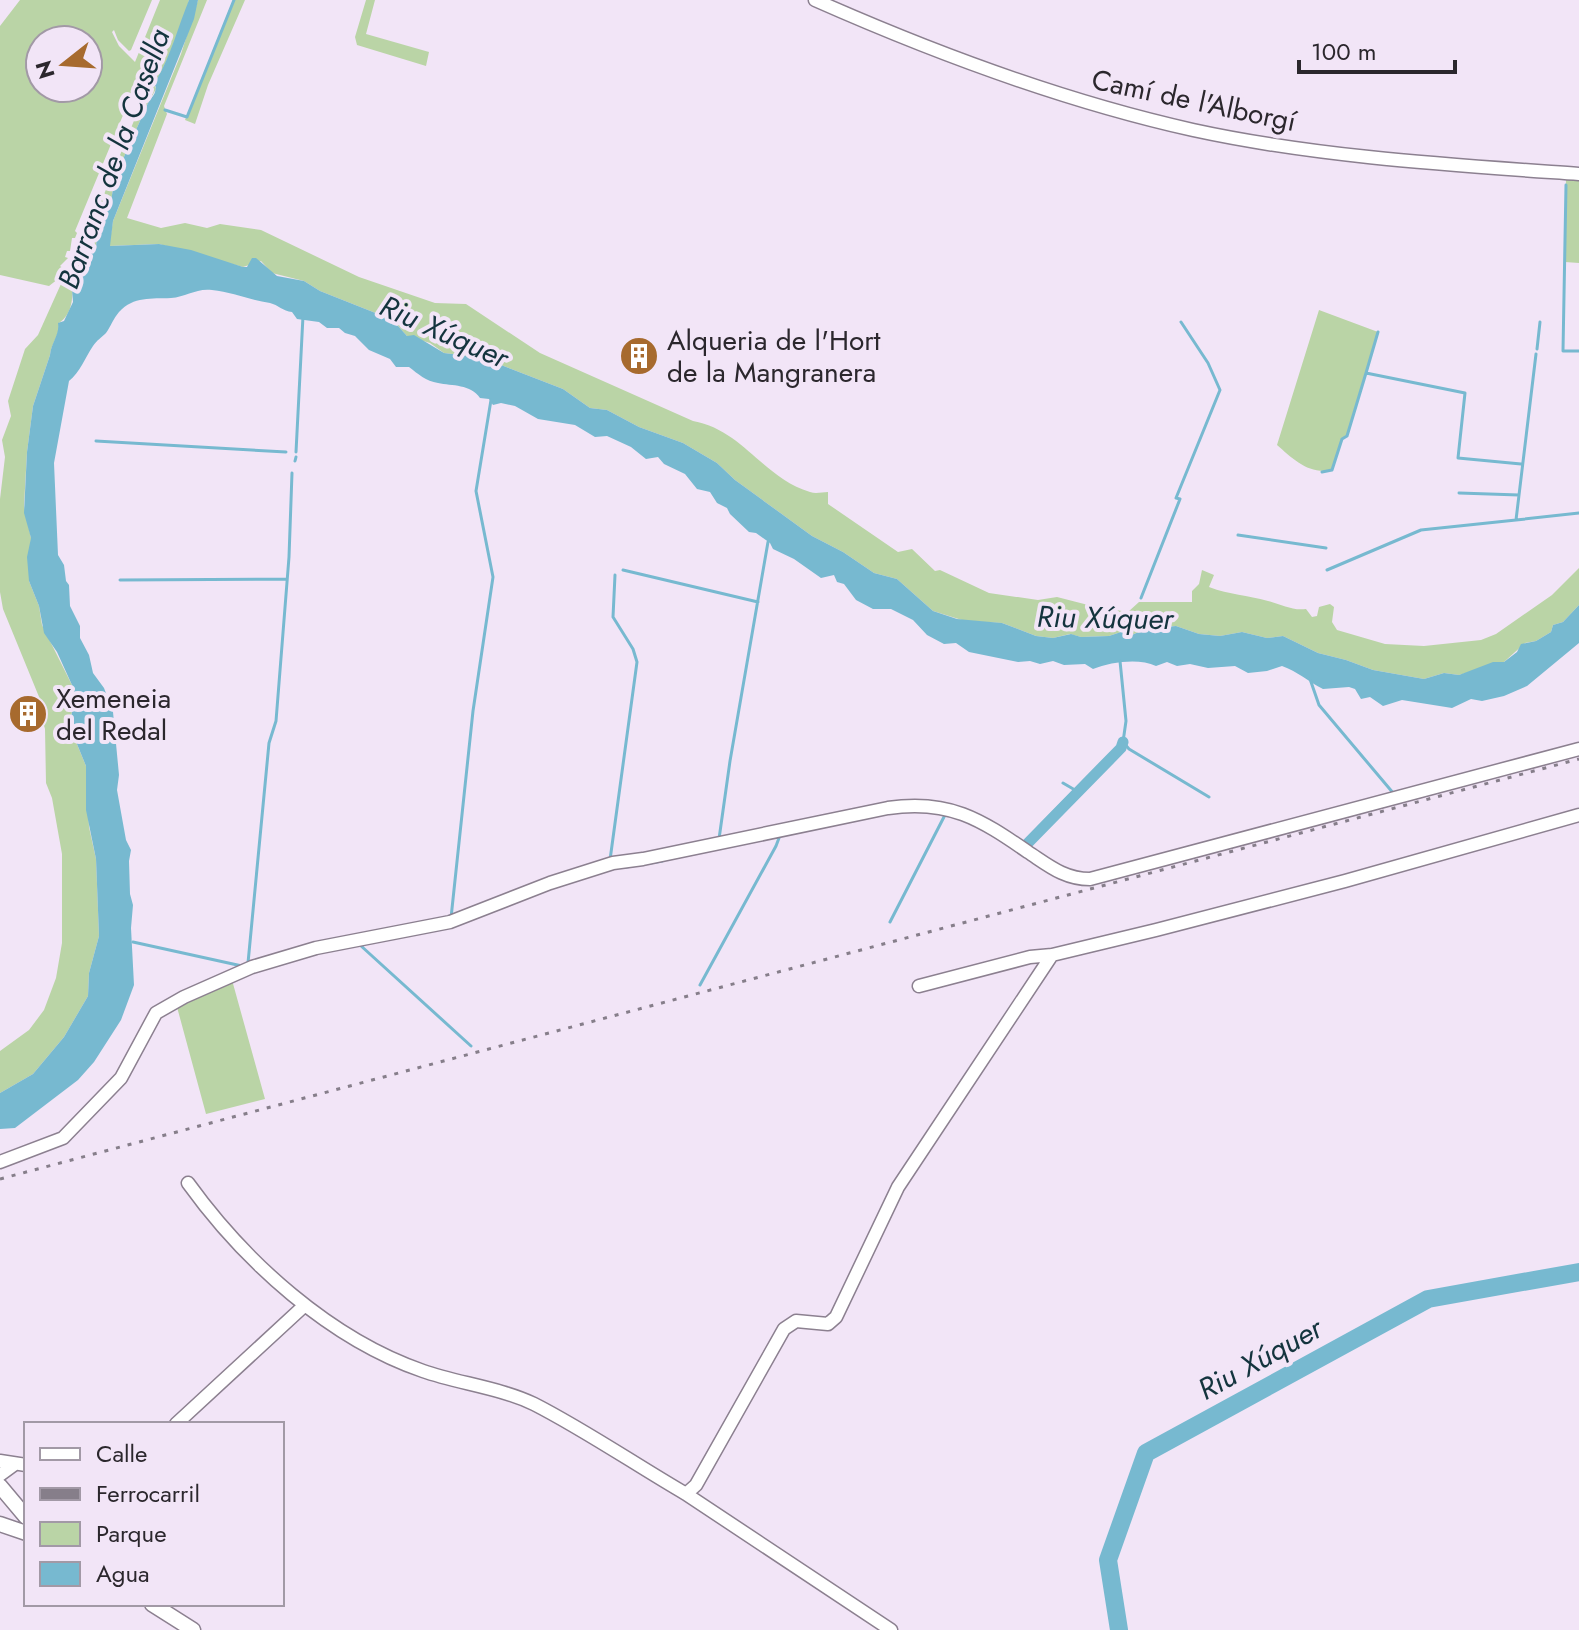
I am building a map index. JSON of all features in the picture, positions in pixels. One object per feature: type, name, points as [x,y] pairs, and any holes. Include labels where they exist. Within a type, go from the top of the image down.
[{"type":"main road","points":[[0,1486],[24,1515]]},
{"type":"main road","points":[[0,1524],[24,1532]]},
{"type":"main road","points":[[155,1606],[193,1630]]},
{"type":"street","name":"Camí de l'Alborgí","points":[[815,0],[889,32],[1079,101],[1192,130],[1293,147],[1579,174]]},
{"type":"street","points":[[0,1162],[63,1138],[121,1078],[156,1013],[184,997],[252,967],[316,948],[450,922],[550,883],[613,863],[888,808],[929,805],[955,811],[989,826],[1062,874],[1090,879],[1579,749]]},
{"type":"street","points":[[919,986],[1345,881],[1579,815]]},
{"type":"street","points":[[686,1494],[696,1485],[784,1329],[796,1321],[828,1324],[836,1317],[898,1187],[1052,955]]},
{"type":"street","points":[[188,1183],[265,1272],[305,1305],[377,1353],[423,1371],[532,1403],[686,1494],[891,1630]]},
{"type":"street","points":[[178,1422],[305,1305]]},
{"type":"street","points":[[0,1461],[21,1464]]},
{"type":"street","points":[[0,1475],[21,1464]]},
{"type":"green space","points":[[20,0],[152,0],[131,50],[118,40],[114,30],[112,32],[119,46],[135,62],[160,0],[189,0],[183,24],[156,89],[115,177],[111,201],[98,221],[96,248],[94,219],[155,69],[143,67],[75,231],[75,238],[72,238],[70,251],[65,257],[68,258],[60,266],[63,268],[56,277],[58,279],[49,286],[0,275],[0,26]]},
{"type":"green space","points":[[198,0],[207,0],[164,106],[167,114],[127,218],[161,228],[185,223],[207,228],[220,224],[261,230],[359,277],[435,303],[466,304],[540,353],[726,434],[794,485],[812,493],[828,492],[828,504],[898,552],[912,549],[935,571],[940,570],[989,593],[1038,600],[1057,597],[1128,612],[1139,602],[1192,602],[1192,591],[1199,584],[1202,570],[1214,575],[1209,587],[1217,590],[1306,609],[1312,617],[1317,616],[1319,607],[1330,604],[1334,607],[1332,622],[1337,630],[1385,644],[1424,646],[1481,640],[1496,634],[1552,595],[1579,568],[1579,605],[1563,622],[1553,625],[1551,632],[1536,641],[1525,643],[1504,662],[1459,675],[1444,673],[1424,679],[1373,670],[1318,653],[1283,636],[1267,638],[1242,632],[1220,636],[1199,634],[1176,626],[1151,628],[1131,635],[1121,632],[1109,636],[1081,637],[1070,634],[1053,638],[1036,636],[1002,623],[965,621],[933,611],[897,579],[874,573],[812,536],[735,480],[717,463],[683,443],[639,427],[607,410],[590,408],[563,389],[483,358],[444,353],[430,343],[407,336],[398,326],[378,314],[320,291],[304,281],[272,273],[261,261],[243,267],[159,244],[109,246],[113,221],[181,54]]},
{"type":"green space","points":[[233,0],[245,0],[208,85],[195,124],[185,120]]},
{"type":"green space","points":[[366,0],[375,0],[366,34],[429,52],[426,66],[357,45],[355,37]]},
{"type":"green space","points":[[1566,177],[1579,178],[1579,263],[1565,262]]},
{"type":"green space","points":[[77,255],[84,261],[75,280],[69,311],[59,323],[33,406],[24,506],[31,538],[29,581],[39,606],[42,625],[72,685],[74,696],[71,718],[74,737],[86,766],[89,827],[96,859],[99,936],[89,973],[88,996],[64,1037],[33,1074],[0,1093],[0,1051],[29,1030],[44,1010],[56,978],[62,943],[62,854],[52,798],[46,783],[44,709],[3,609],[0,592],[0,499],[5,457],[2,440],[11,416],[8,401],[25,349],[38,335]]},
{"type":"green space","points":[[1319,310],[1378,332],[1347,436],[1342,440],[1332,470],[1324,471],[1302,465],[1277,445]]},
{"type":"green space","points":[[232,980],[265,1099],[206,1114],[177,1007]]},
{"type":"water","points":[[189,0],[198,0],[194,19],[113,221],[110,246],[159,244],[191,250],[243,267],[256,258],[277,276],[304,281],[320,291],[378,314],[398,326],[407,336],[414,335],[444,353],[483,358],[563,389],[590,408],[607,410],[639,427],[683,443],[717,463],[735,480],[812,536],[874,573],[897,579],[933,611],[957,619],[1002,623],[1036,636],[1053,638],[1071,634],[1081,637],[1109,636],[1121,632],[1132,635],[1145,629],[1176,626],[1199,634],[1220,636],[1242,632],[1267,638],[1283,636],[1318,653],[1373,670],[1424,679],[1444,673],[1459,675],[1493,662],[1504,662],[1517,652],[1521,644],[1536,641],[1551,632],[1553,625],[1563,622],[1579,605],[1579,643],[1527,686],[1504,696],[1482,701],[1471,699],[1452,708],[1402,700],[1383,706],[1370,697],[1361,699],[1355,689],[1349,687],[1323,689],[1282,666],[1248,673],[1235,666],[1208,668],[1190,664],[1177,666],[1167,662],[1156,666],[1116,663],[1093,669],[1085,664],[1018,662],[969,652],[956,643],[944,644],[927,635],[913,620],[891,609],[873,609],[856,600],[834,575],[821,578],[773,549],[756,533],[749,532],[727,508],[717,503],[710,492],[697,489],[685,474],[664,464],[658,457],[646,459],[631,447],[607,436],[595,437],[575,425],[538,419],[515,406],[493,405],[489,399],[480,398],[466,388],[430,381],[409,367],[396,367],[390,359],[369,350],[355,336],[339,328],[327,328],[319,322],[297,319],[292,312],[270,303],[206,290],[137,301],[119,312],[69,381],[54,463],[58,555],[69,585],[70,606],[80,626],[80,638],[89,655],[93,673],[104,688],[113,712],[119,775],[117,790],[126,840],[131,850],[134,985],[121,1020],[94,1062],[78,1080],[15,1128],[0,1129],[0,1093],[33,1074],[64,1037],[88,996],[89,973],[99,936],[96,859],[86,810],[86,766],[70,727],[74,696],[72,685],[57,652],[44,633],[39,606],[29,581],[27,557],[31,538],[24,513],[33,406],[57,335],[58,323],[64,321],[73,302],[72,289],[84,261],[96,248],[98,221],[103,208],[111,201],[115,177],[154,93]]},
{"type":"waterway","name":"Barranc de la Casella","points":[[165,110],[187,117],[234,0]]},
{"type":"waterway","points":[[1566,185],[1563,351],[1579,351]]},
{"type":"waterway","points":[[296,452],[303,316]]},
{"type":"waterway","points":[[1141,598],[1180,499],[1176,498],[1220,390],[1208,363],[1181,322]]},
{"type":"waterway","points":[[1537,349],[1540,322]]},
{"type":"waterway","points":[[1378,332],[1366,373],[1465,393],[1458,458],[1521,464]]},
{"type":"waterway","points":[[1536,354],[1516,520],[1579,513]]},
{"type":"waterway","points":[[1322,472],[1332,470],[1342,439],[1347,436],[1366,373]]},
{"type":"waterway","points":[[451,918],[473,711],[493,577],[476,491],[491,400]]},
{"type":"waterway","points":[[96,441],[286,452]]},
{"type":"waterway","points":[[295,461],[296,457]]},
{"type":"waterway","points":[[248,963],[269,743],[276,721],[289,557],[292,473]]},
{"type":"waterway","points":[[1459,493],[1519,495]]},
{"type":"waterway","points":[[1327,570],[1421,530],[1516,520]]},
{"type":"waterway","points":[[1238,535],[1326,548]]},
{"type":"waterway","points":[[719,839],[768,542]]},
{"type":"waterway","points":[[623,570],[758,602]]},
{"type":"waterway","points":[[610,860],[637,662],[633,649],[613,617],[615,575]]},
{"type":"waterway","points":[[120,580],[287,579]]},
{"type":"waterway","points":[[1120,661],[1126,721],[1123,742],[1129,749],[1209,797]]},
{"type":"waterway","points":[[1310,679],[1319,705],[1394,794]]},
{"type":"waterway","points":[[1026,845],[1121,748],[1123,742]]},
{"type":"waterway","points":[[1023,843],[1075,790],[1063,783]]},
{"type":"waterway","points":[[890,922],[946,813]]},
{"type":"waterway","points":[[700,985],[776,846],[779,838],[775,837]]},
{"type":"waterway","points":[[626,867],[662,861]]},
{"type":"waterway","points":[[133,942],[242,966]]},
{"type":"waterway","points":[[363,945],[360,945],[471,1046]]},
{"type":"waterway","name":"Riu Xúquer","points":[[1119,1630],[1108,1560],[1146,1453],[1428,1299],[1579,1272]]},
{"type":"railway","points":[[0,1179],[1579,759]]},
{"type":"place","name":"Alqueria de l'Hort de la Mangranera","points":[[639,356]]},
{"type":"place","name":"Xemeneia del Redal","points":[[28,714]]}]
